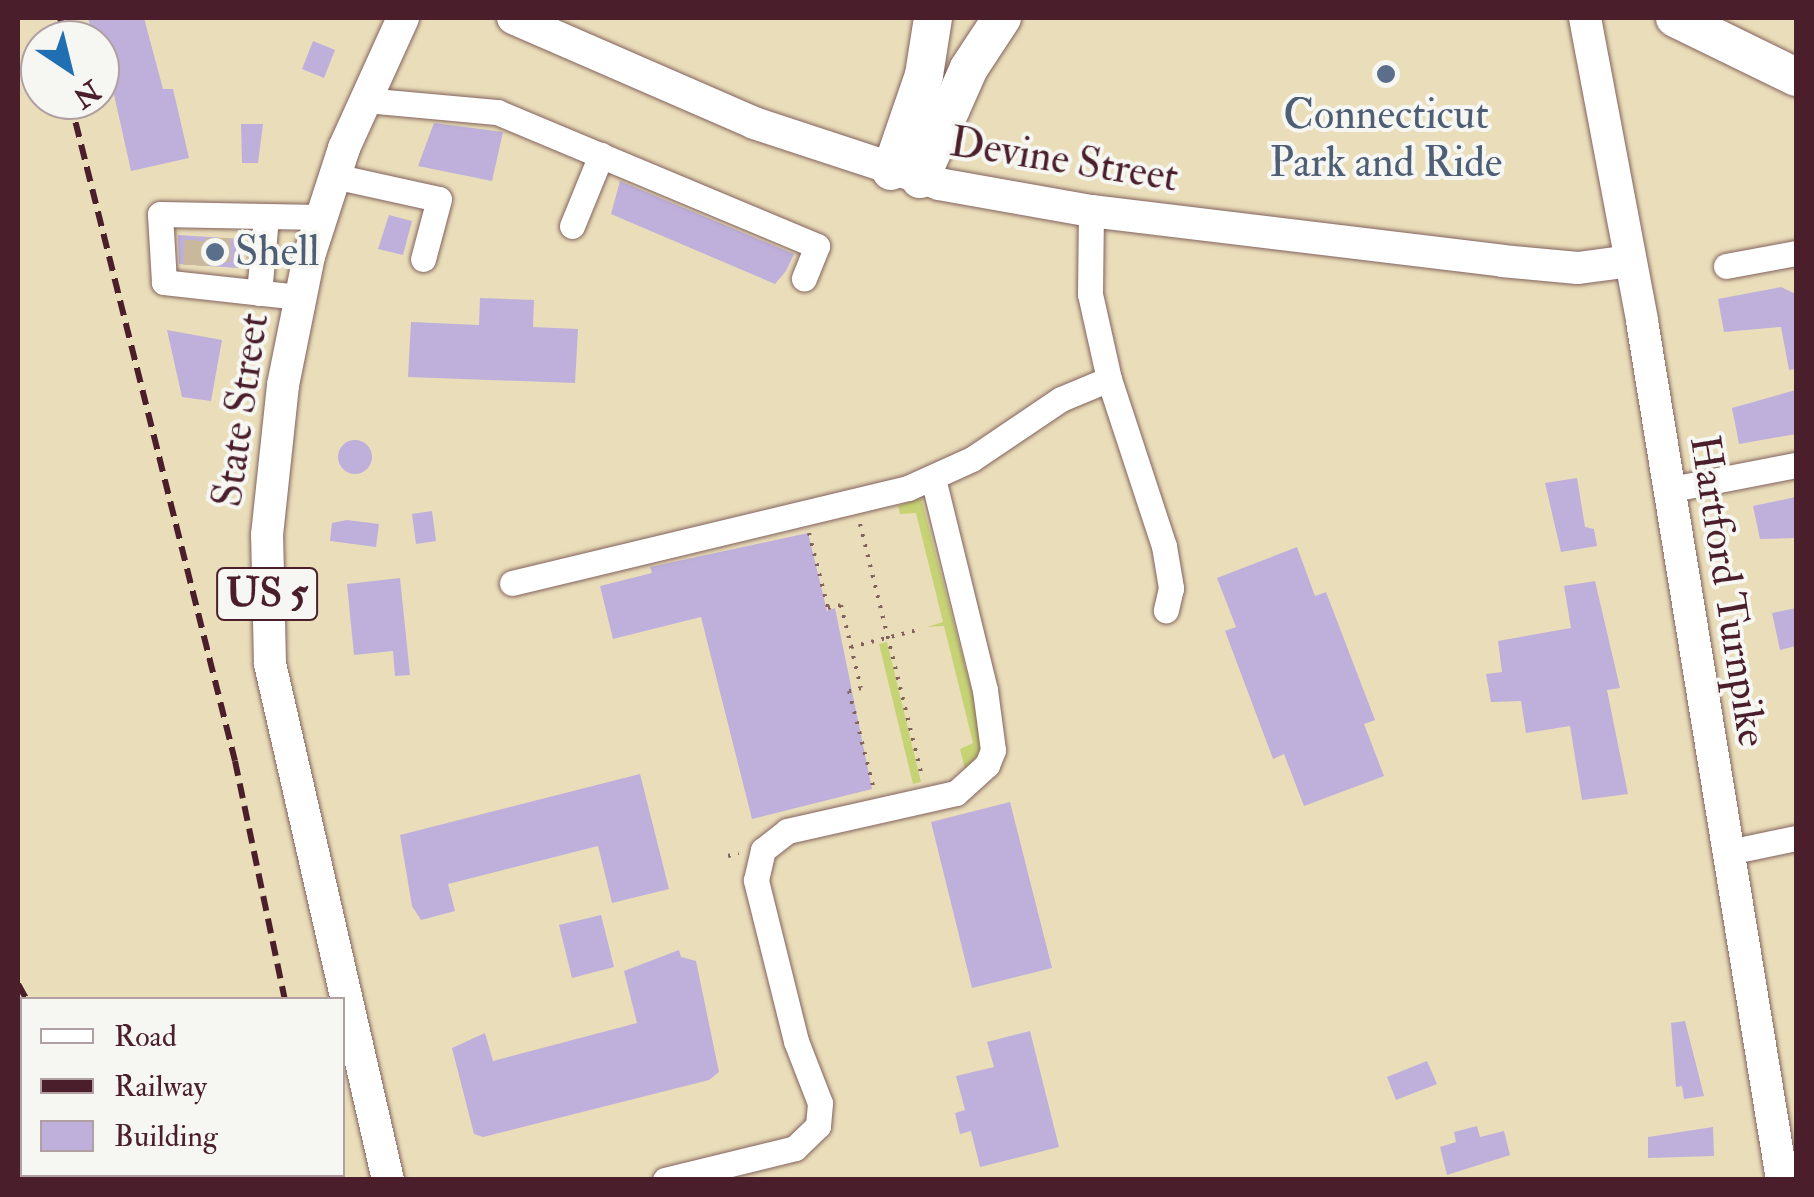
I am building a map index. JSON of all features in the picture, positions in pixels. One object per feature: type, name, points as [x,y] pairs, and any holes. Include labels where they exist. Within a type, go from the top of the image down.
[{"type":"highway","points":[[906,175],[933,18]]},
{"type":"highway","points":[[906,175],[1002,18]]},
{"type":"highway","points":[[1674,18],[1796,78]]},
{"type":"highway","points":[[1719,18],[1796,62]]},
{"type":"main road","name":"State Street","points":[[388,1180],[270,664],[269,492],[299,298],[320,217],[364,100],[403,18]]},
{"type":"main road","name":"Devine Street","points":[[513,18],[754,123],[906,175],[1091,211],[1569,268],[1630,261]]},
{"type":"main road","name":"Hartford Turnpike","points":[[1585,18],[1630,261],[1782,1180]]},
{"type":"lane","points":[[364,100],[496,112],[816,246],[804,278]]},
{"type":"lane","points":[[572,226],[601,155]]},
{"type":"lane","points":[[334,176],[439,199],[422,260]]},
{"type":"lane","points":[[1091,211],[1090,294],[1109,379],[1164,546],[1171,588],[1166,610]]},
{"type":"lane","points":[[299,298],[222,282],[164,282],[160,214],[208,227],[257,217],[320,217]]},
{"type":"lane","points":[[222,282],[257,217]]},
{"type":"lane","points":[[1726,266],[1796,253]]},
{"type":"lane","points":[[512,583],[932,479],[1062,399],[1109,379]]},
{"type":"lane","points":[[1667,490],[1796,465]]},
{"type":"lane","points":[[665,1180],[795,1148],[818,1126],[820,1103],[796,1041],[756,880],[762,850],[787,831],[956,793],[987,765],[993,750],[985,690],[932,479]]},
{"type":"lane","points":[[1729,852],[1796,838]]},
{"type":"path","points":[[806,513],[828,608],[842,605],[860,688],[849,691],[876,799]]},
{"type":"path","points":[[851,647],[917,630]]},
{"type":"green space","points":[[921,498],[975,705],[981,751],[965,769],[960,749],[973,743],[944,626],[927,627],[943,622],[916,513],[900,514],[898,506]]},
{"type":"green space","points":[[887,642],[921,782],[913,784],[879,644]]},
{"type":"green space","points":[[18,1022],[20,1176],[18,1176]]},
{"type":"building","points":[[144,18],[163,89],[173,89],[189,158],[131,171],[120,120],[120,20],[89,20]]},
{"type":"building","points":[[313,41],[335,50],[324,78],[302,69]]},
{"type":"building","points":[[434,123],[503,132],[492,181],[418,166]]},
{"type":"building","points":[[241,124],[263,124],[258,163],[242,163]]},
{"type":"building","points":[[620,181],[794,254],[786,271],[775,284],[611,214]]},
{"type":"building","points":[[389,215],[412,221],[403,255],[378,249]]},
{"type":"building","name":"Shell","points":[[178,235],[240,239],[238,268],[179,264]]},
{"type":"building","points":[[1781,287],[1796,294],[1796,369],[1789,370],[1781,327],[1724,332],[1718,299]]},
{"type":"building","points":[[480,298],[534,300],[533,327],[578,329],[575,383],[408,377],[411,322],[479,325]]},
{"type":"building","points":[[167,330],[222,340],[211,401],[182,397]]},
{"type":"building","points":[[1796,390],[1796,434],[1739,444],[1732,408]]},
{"type":"building","points":[[355,440],[367,445],[372,457],[367,469],[355,474],[343,469],[338,457],[343,445]]},
{"type":"building","points":[[1577,478],[1585,527],[1594,529],[1597,546],[1561,552],[1545,483]]},
{"type":"building","points":[[1796,497],[1796,538],[1760,539],[1753,506]]},
{"type":"building","points":[[432,511],[436,541],[416,544],[412,514]]},
{"type":"building","points":[[347,520],[379,524],[376,547],[330,541],[332,523]]},
{"type":"building","points":[[808,533],[827,611],[835,608],[872,789],[752,819],[701,617],[613,639],[600,586],[652,573],[650,567]]},
{"type":"building","points":[[1297,547],[1315,596],[1326,592],[1375,720],[1364,724],[1384,776],[1304,806],[1284,754],[1273,759],[1225,631],[1236,627],[1217,578]]},
{"type":"building","points":[[400,578],[410,675],[395,676],[393,651],[354,655],[347,584]]},
{"type":"building","points":[[1595,581],[1620,688],[1607,690],[1628,794],[1582,800],[1570,726],[1526,733],[1521,701],[1491,702],[1486,674],[1502,672],[1498,641],[1571,628],[1564,586]]},
{"type":"building","points":[[1796,608],[1796,646],[1780,650],[1772,613]]},
{"type":"building","points":[[640,774],[669,889],[612,903],[598,846],[448,884],[455,911],[421,920],[412,906],[400,835]]},
{"type":"building","points":[[1010,802],[1052,968],[972,988],[931,822]]},
{"type":"building","points":[[601,915],[614,967],[572,978],[559,925]]},
{"type":"building","points":[[679,950],[681,957],[696,961],[719,1072],[709,1080],[483,1137],[474,1134],[452,1048],[485,1033],[493,1061],[637,1023],[624,971]]},
{"type":"building","points":[[1685,1021],[1704,1096],[1684,1099],[1682,1086],[1676,1087],[1671,1023]]},
{"type":"building","points":[[1030,1031],[1059,1147],[980,1167],[971,1131],[960,1134],[955,1113],[965,1110],[956,1076],[994,1067],[987,1042]]},
{"type":"building","points":[[1427,1061],[1437,1084],[1396,1100],[1387,1077]]},
{"type":"building","points":[[1477,1126],[1480,1137],[1504,1131],[1510,1155],[1447,1175],[1440,1147],[1456,1142],[1454,1132]]},
{"type":"building","points":[[1713,1127],[1714,1156],[1648,1158],[1648,1137]]},
{"type":"tunnel","points":[[196,265],[197,236]]},
{"type":"tunnel","points":[[218,237],[218,266]]},
{"type":"railway","points":[[75,120],[235,761],[284,997]]},
{"type":"railway","points":[[18,984],[25,997]]},
{"type":"place","name":"Connecticut Park and Ride","points":[[1386,74]]},
{"type":"place","name":"Shell","points":[[215,252]]}]
